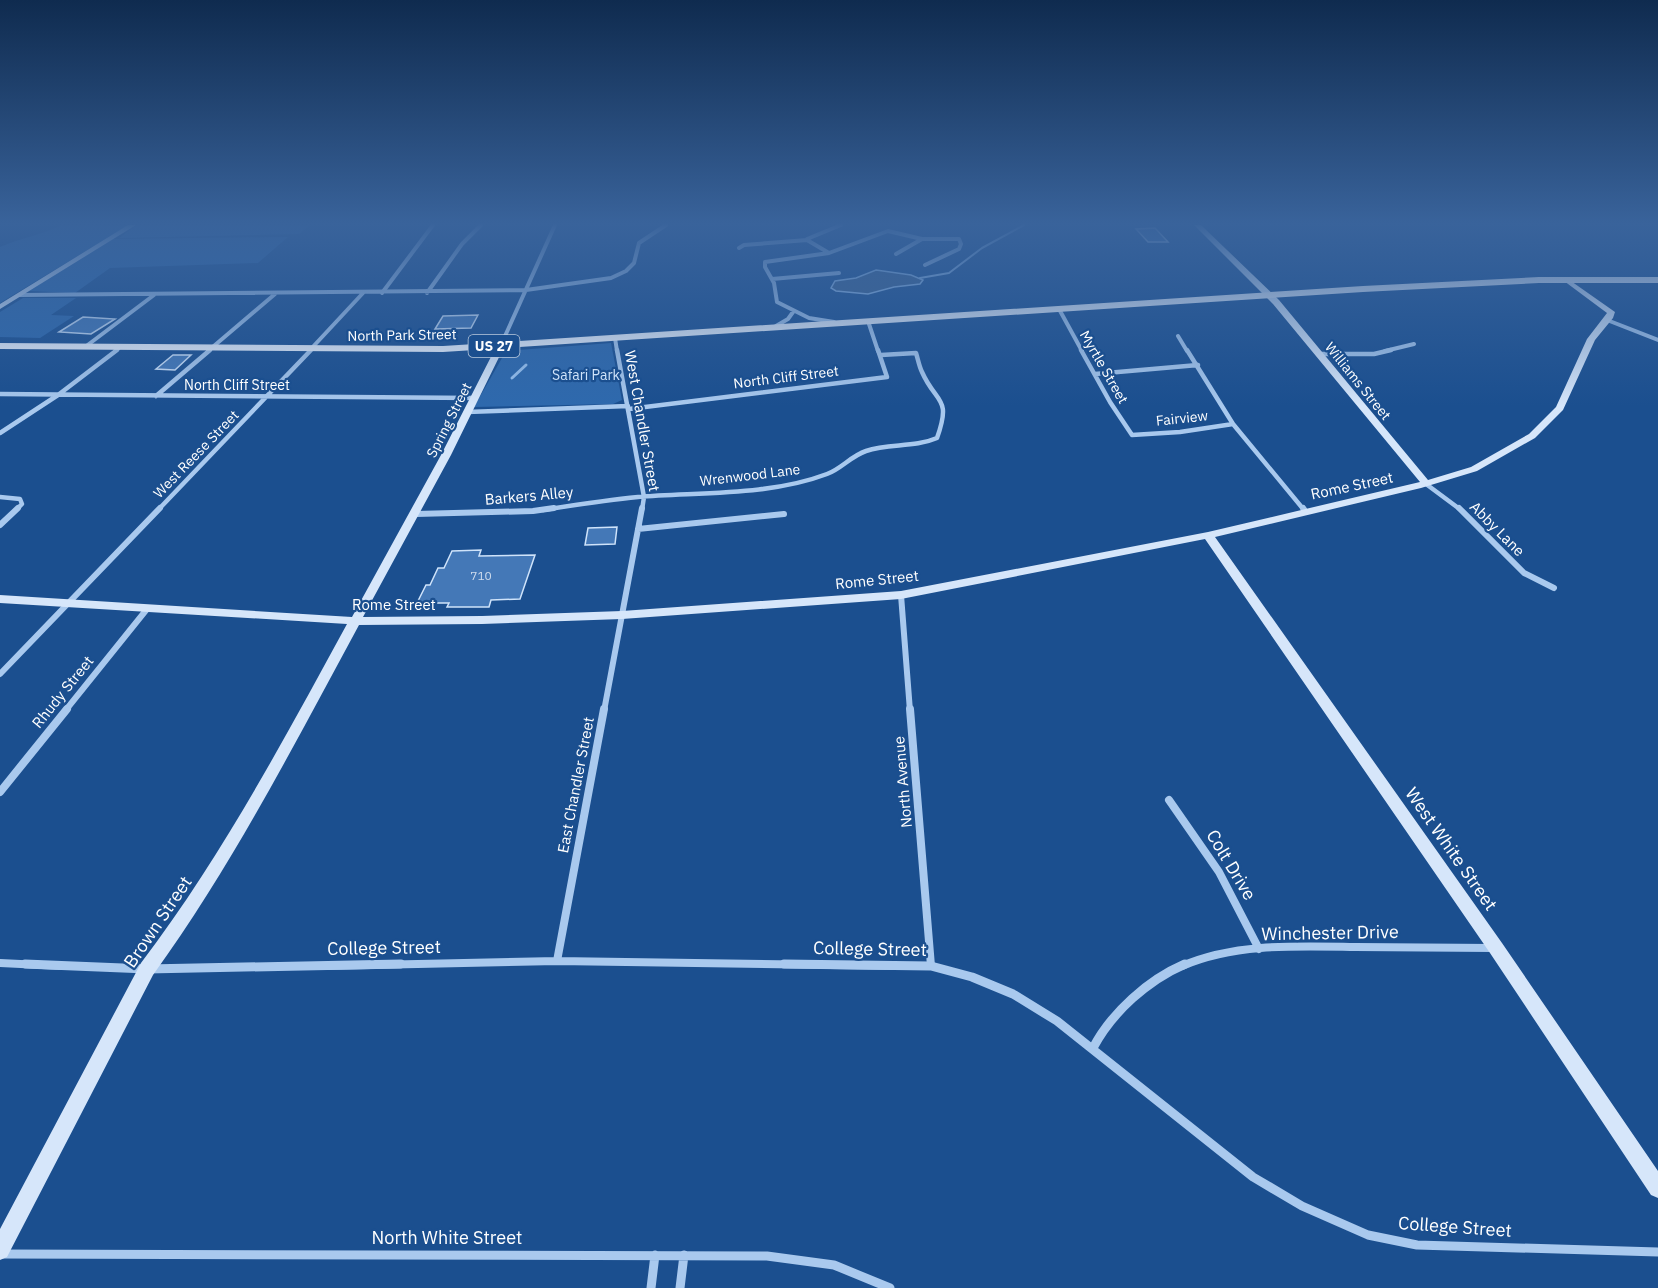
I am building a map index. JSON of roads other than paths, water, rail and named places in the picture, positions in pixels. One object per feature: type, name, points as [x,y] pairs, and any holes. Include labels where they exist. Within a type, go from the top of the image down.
[{"type":"main road","name":"US 27","points":[[1270,294],[1434,285]]},
{"type":"main road","name":"North Park Street","points":[[0,346],[443,349],[1270,294]]},
{"type":"street","points":[[0,307],[36,285]]},
{"type":"street","points":[[382,292],[387,285]]},
{"type":"street","points":[[427,293],[433,285]]},
{"type":"street","name":"Spring Street","points":[[356,621],[416,514],[501,345],[528,285]]},
{"type":"street","points":[[20,295],[427,293],[526,290],[561,285]]},
{"type":"street","points":[[773,285],[777,302],[809,318],[837,323]]},
{"type":"street","name":"Williams Street","points":[[1261,285],[1426,484]]},
{"type":"street","points":[[1573,285],[1611,312],[1607,320],[1658,340]]},
{"type":"street","name":"West Reese Street","points":[[0,674],[267,397],[363,293]]},
{"type":"street","points":[[85,347],[154,294]]},
{"type":"street","points":[[156,396],[276,294]]},
{"type":"street","name":"Myrtle Street","points":[[1059,309],[1132,435]]},
{"type":"street","points":[[794,312],[801,326]]},
{"type":"street","points":[[774,327],[788,319],[794,312]]},
{"type":"street","name":"Rome Street","points":[[0,599],[356,621],[482,620],[622,615],[901,595],[1208,535],[1426,484],[1474,469],[1508,451],[1538,430],[1560,408],[1591,339],[1607,320]]},
{"type":"street","name":"North Cliff Street","points":[[467,412],[628,407],[887,377],[868,321]]},
{"type":"street","points":[[1178,336],[1233,424],[1305,511]]},
{"type":"street","name":"West Chandler Street","points":[[615,338],[644,497],[622,615]]},
{"type":"street","points":[[1319,354],[1374,354],[1413,344]]},
{"type":"street","points":[[0,433],[58,395],[120,347]]},
{"type":"street","name":"Wrenwood Lane","points":[[644,497],[724,492],[805,481],[829,474],[855,455],[868,450],[923,444],[937,438],[944,418],[942,401],[922,373],[916,353],[881,356]]},
{"type":"street","points":[[1095,374],[1198,365]]},
{"type":"street","name":"North Cliff Street","points":[[0,394],[475,398]]},
{"type":"street","name":"Fairview","points":[[1132,435],[1180,432],[1233,424]]},
{"type":"street","name":"Abby Lane","points":[[1426,484],[1455,504],[1524,573],[1554,588]]},
{"type":"street","points":[[0,497],[20,499],[22,504],[0,525]]},
{"type":"street","name":"Barkers Alley","points":[[416,514],[533,511],[644,497]]},
{"type":"street","points":[[638,529],[784,514]]},
{"type":"street","name":"West White Street","points":[[1208,535],[1496,948],[1658,1188]]},
{"type":"street","name":"North Avenue","points":[[901,595],[931,966]]},
{"type":"street","name":"Rhudy Street","points":[[0,792],[147,609]]},
{"type":"street","name":"East Chandler Street","points":[[557,961],[622,615]]},
{"type":"street","name":"Brown Street","points":[[0,1252],[147,969],[179,928],[213,876],[278,764],[356,621]]},
{"type":"street","name":"Colt Drive","points":[[1169,800],[1193,831],[1239,905],[1259,950]]},
{"type":"street","name":"Winchester Drive","points":[[1093,1048],[1104,1029],[1122,1008],[1169,971],[1197,959],[1227,952],[1288,946],[1496,948]]},
{"type":"street","name":"College Street","points":[[0,963],[147,969],[557,961],[931,966],[972,977],[1013,994],[1057,1021],[1253,1177],[1302,1206],[1368,1235],[1417,1245],[1658,1252]]},
{"type":"street","name":"North White Street","points":[[0,1252],[767,1256],[834,1265],[890,1288]]},
{"type":"street","points":[[651,1288],[655,1255]]},
{"type":"street","points":[[680,1288],[684,1256]]},
{"type":"waterway","points":[[512,378],[526,365]]},
{"type":"park label","name":"Safari Park","points":[[586,375]]}]
